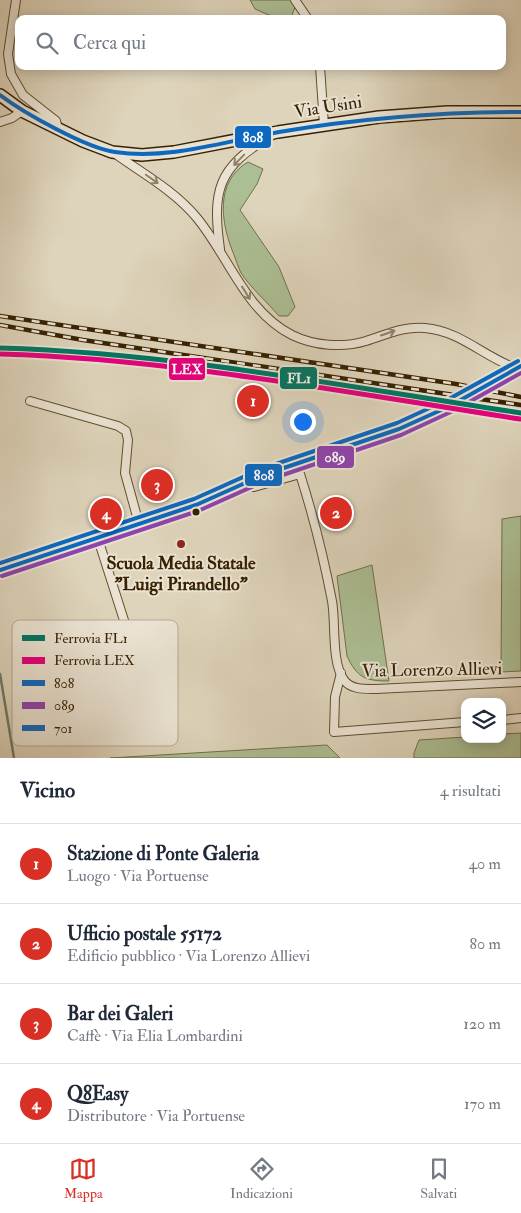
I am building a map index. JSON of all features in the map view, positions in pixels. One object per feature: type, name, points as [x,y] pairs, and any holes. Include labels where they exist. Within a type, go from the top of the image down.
[{"type":"main road","name":"Via Usini","points":[[0,95],[22,111],[112,152],[142,155],[164,153],[278,132],[399,115],[521,112]]},
{"type":"main road","points":[[0,570],[98,539],[208,500],[263,475],[364,442],[421,420],[463,400],[521,366]]},
{"type":"street","points":[[16,0],[8,54],[11,74],[24,96],[54,119],[58,129]]},
{"type":"street","points":[[295,0],[305,15]]},
{"type":"street","points":[[320,70],[324,125]]},
{"type":"street","points":[[0,122],[12,118],[22,111]]},
{"type":"street","points":[[220,252],[215,209],[222,182],[244,154],[278,132]]},
{"type":"street","points":[[112,152],[182,203],[197,218],[259,311],[276,326],[303,340],[345,344],[404,328],[430,328],[460,338],[521,370]]},
{"type":"street","points":[[30,401],[120,427],[126,431],[128,440],[125,473],[139,524]]},
{"type":"street","name":"Via Lorenzo Allievi","points":[[246,483],[254,487],[300,474],[332,598],[336,654],[341,673],[348,684],[363,689],[521,682]]},
{"type":"street","points":[[98,539],[124,620]]},
{"type":"street","points":[[341,673],[334,697],[334,732],[461,722]]},
{"type":"street","points":[[506,720],[521,718]]},
{"type":"green space","points":[[250,0],[291,0],[295,7],[292,15],[269,15],[255,9]]},
{"type":"green space","points":[[248,162],[263,169],[257,184],[240,210],[279,267],[295,307],[288,316],[279,316],[245,279],[229,243],[224,217],[223,204],[225,192],[237,170]]},
{"type":"green space","points":[[521,516],[521,671],[501,672],[502,519]]},
{"type":"green space","points":[[372,565],[389,681],[363,677],[355,669],[347,656],[337,576]]},
{"type":"green space","points":[[521,733],[521,758],[414,758],[419,740],[461,737],[461,743],[506,743],[506,734]]},
{"type":"green space","points":[[327,745],[340,758],[110,758]]},
{"type":"waterway","points":[[0,674],[14,758]]},
{"type":"railway","points":[[0,316],[456,384],[521,397]]},
{"type":"railway","points":[[0,325],[83,340],[521,405]]},
{"type":"rail line","name":"FL1","points":[[0,348],[66,351],[196,364],[326,382],[521,413]]},
{"type":"rail line","name":"LEX","points":[[0,354],[66,357],[196,370],[326,388],[520,419]]},
{"type":"transit line","name":"808","points":[[0,95],[39,120],[88,144],[115,152],[136,154],[177,152],[279,132],[340,123],[459,113],[521,112]]},
{"type":"transit line","name":"701","points":[[0,563],[194,499],[261,469],[397,423],[447,400],[518,361]]},
{"type":"transit line","name":"808","points":[[0,570],[196,505],[263,475],[399,429],[450,406],[521,366]]},
{"type":"transit line","name":"089","points":[[2,576],[198,511],[265,481],[401,435],[453,411],[521,373]]},
{"type":"place","name":"Stazione di Ponte Galeria","points":[[253,401]]},
{"type":"place","name":"Bar dei Galeri","points":[[157,485]]},
{"type":"place","name":"Ufficio postale 55172","points":[[336,513]]},
{"type":"place","name":"Q8Easy","points":[[106,514]]},
{"type":"place","name":"Scuola Media Statale \"Luigi Pirandello\"","points":[[181,544]]}]
